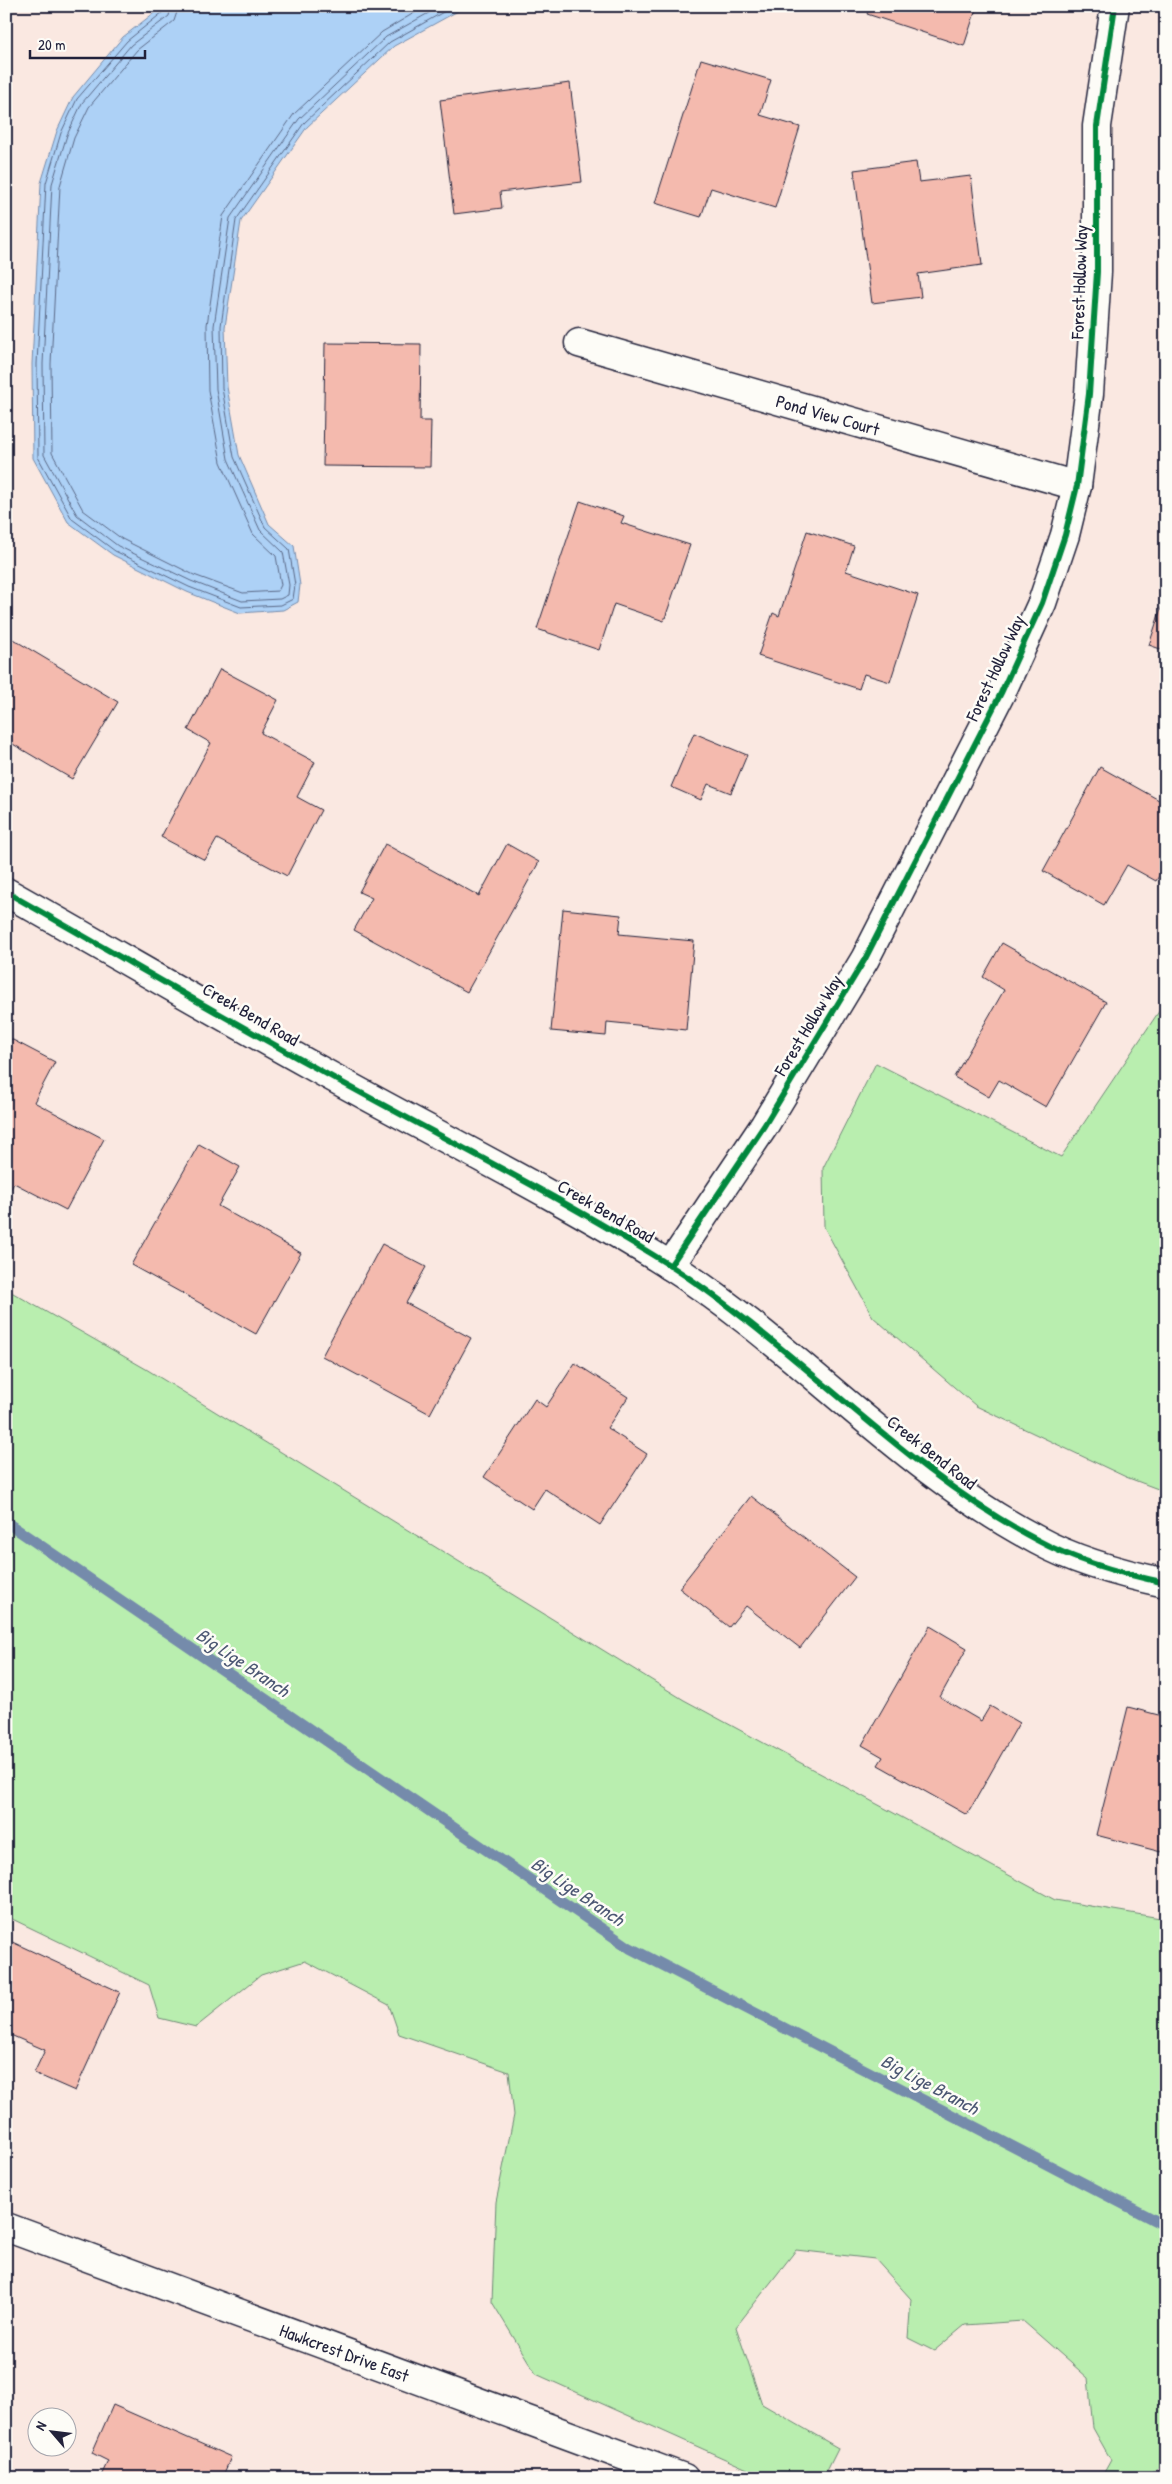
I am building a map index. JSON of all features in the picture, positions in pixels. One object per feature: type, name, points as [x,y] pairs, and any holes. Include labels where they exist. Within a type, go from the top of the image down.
[{"type":"street","name":"Forest Hollow Way","points":[[670,1266],[764,1126],[865,959],[1001,693],[1042,603],[1065,535],[1077,486],[1089,394],[1097,272],[1097,126],[1110,28],[1115,6]]},
{"type":"street","name":"Pond View Court","points":[[579,343],[1077,486]]},
{"type":"street","name":"Creek Bend Road","points":[[6,892],[314,1068],[594,1219],[670,1266],[756,1327],[964,1497],[1039,1542],[1121,1574],[1166,1583]]},
{"type":"street","name":"Hawkcrest Drive East","points":[[6,2227],[684,2478]]},
{"type":"green space","points":[[1166,1001],[1166,1492],[1126,1477],[976,1406],[873,1317],[824,1227],[823,1168],[876,1063],[1061,1157]]},
{"type":"green space","points":[[6,1289],[146,1369],[684,1700],[1055,1900],[1166,1919],[1166,2462],[1145,2478],[1101,2478],[1111,2460],[1093,2428],[1088,2378],[1023,2321],[965,2325],[934,2351],[908,2338],[911,2299],[875,2259],[796,2250],[736,2327],[762,2404],[838,2448],[823,2478],[763,2476],[536,2374],[492,2302],[496,2202],[514,2115],[509,2072],[399,2034],[389,2005],[305,1961],[261,1975],[196,2027],[159,2018],[149,1985],[6,1916]]},
{"type":"water","points":[[163,6],[467,6],[394,46],[307,127],[241,221],[225,327],[227,387],[239,455],[269,524],[294,546],[300,585],[298,602],[283,610],[240,613],[187,592],[113,555],[68,522],[33,458],[32,364],[41,183],[57,131],[73,97],[123,37]]},
{"type":"building","points":[[870,6],[977,6],[964,46],[867,14]]},
{"type":"building","points":[[701,59],[771,80],[760,115],[800,127],[775,208],[711,188],[701,217],[655,203]]},
{"type":"building","points":[[570,83],[582,182],[500,192],[502,208],[454,214],[440,100]]},
{"type":"building","points":[[916,162],[919,182],[971,176],[982,265],[918,274],[921,297],[872,303],[854,170]]},
{"type":"building","points":[[325,343],[421,344],[420,421],[431,421],[430,467],[323,466]]},
{"type":"building","points":[[580,501],[624,516],[621,523],[690,545],[664,621],[614,604],[599,650],[537,629]]},
{"type":"building","points":[[807,531],[854,546],[846,571],[918,595],[890,682],[864,674],[859,689],[758,656],[773,613],[779,616]]},
{"type":"building","points":[[1166,578],[1166,651],[1149,645],[1165,596],[1161,595]]},
{"type":"building","points":[[6,635],[118,702],[72,779],[6,740]]},
{"type":"building","points":[[220,669],[278,700],[261,733],[315,762],[297,797],[321,810],[287,876],[217,839],[205,860],[161,837],[211,743],[188,730]]},
{"type":"building","points":[[694,733],[747,755],[731,793],[708,784],[701,800],[671,787]]},
{"type":"building","points":[[1100,767],[1166,804],[1166,864],[1156,881],[1127,865],[1104,905],[1043,871]]},
{"type":"building","points":[[385,844],[479,896],[507,844],[539,862],[467,992],[354,930],[372,898],[359,892]]},
{"type":"building","points":[[563,909],[621,915],[619,934],[694,941],[686,1030],[607,1022],[606,1036],[551,1031]]},
{"type":"building","points":[[1002,943],[1106,1002],[1046,1107],[999,1080],[989,1097],[954,1077],[1004,990],[983,977]]},
{"type":"building","points":[[9,1038],[55,1062],[34,1102],[104,1139],[66,1210],[14,1183],[6,1198],[6,1043]]},
{"type":"building","points":[[199,1144],[240,1167],[218,1206],[301,1253],[256,1334],[131,1265]]},
{"type":"building","points":[[382,1244],[426,1267],[406,1303],[471,1338],[430,1414],[322,1356]]},
{"type":"building","points":[[575,1363],[628,1397],[607,1428],[647,1454],[600,1525],[545,1489],[532,1509],[484,1477],[535,1399],[546,1407]]},
{"type":"building","points":[[751,1496],[855,1577],[800,1648],[746,1606],[729,1627],[679,1588]]},
{"type":"building","points":[[930,1626],[967,1648],[940,1697],[981,1721],[990,1706],[1019,1723],[967,1815],[878,1765],[883,1757],[862,1745]]},
{"type":"building","points":[[1128,1707],[1166,1717],[1163,1739],[1166,1740],[1166,1834],[1161,1852],[1096,1835]]},
{"type":"building","points":[[10,1941],[120,1992],[75,2091],[34,2073],[45,2050],[6,2033],[6,1950]]},
{"type":"building","points":[[113,2405],[231,2457],[222,2478],[100,2478],[108,2461],[92,2453]]},
{"type":"waterway","name":"Big Lige Branch","points":[[6,1522],[630,1948],[1166,2226]]},
{"type":"cycle path","points":[[670,1266],[764,1126],[865,959],[1001,693],[1042,603],[1065,535],[1077,486],[1089,394],[1097,272],[1097,126],[1115,6]]},
{"type":"cycle path","points":[[6,892],[275,1045],[580,1212],[666,1263],[760,1331],[894,1443],[987,1511],[1052,1548],[1116,1571],[1166,1583]]}]
